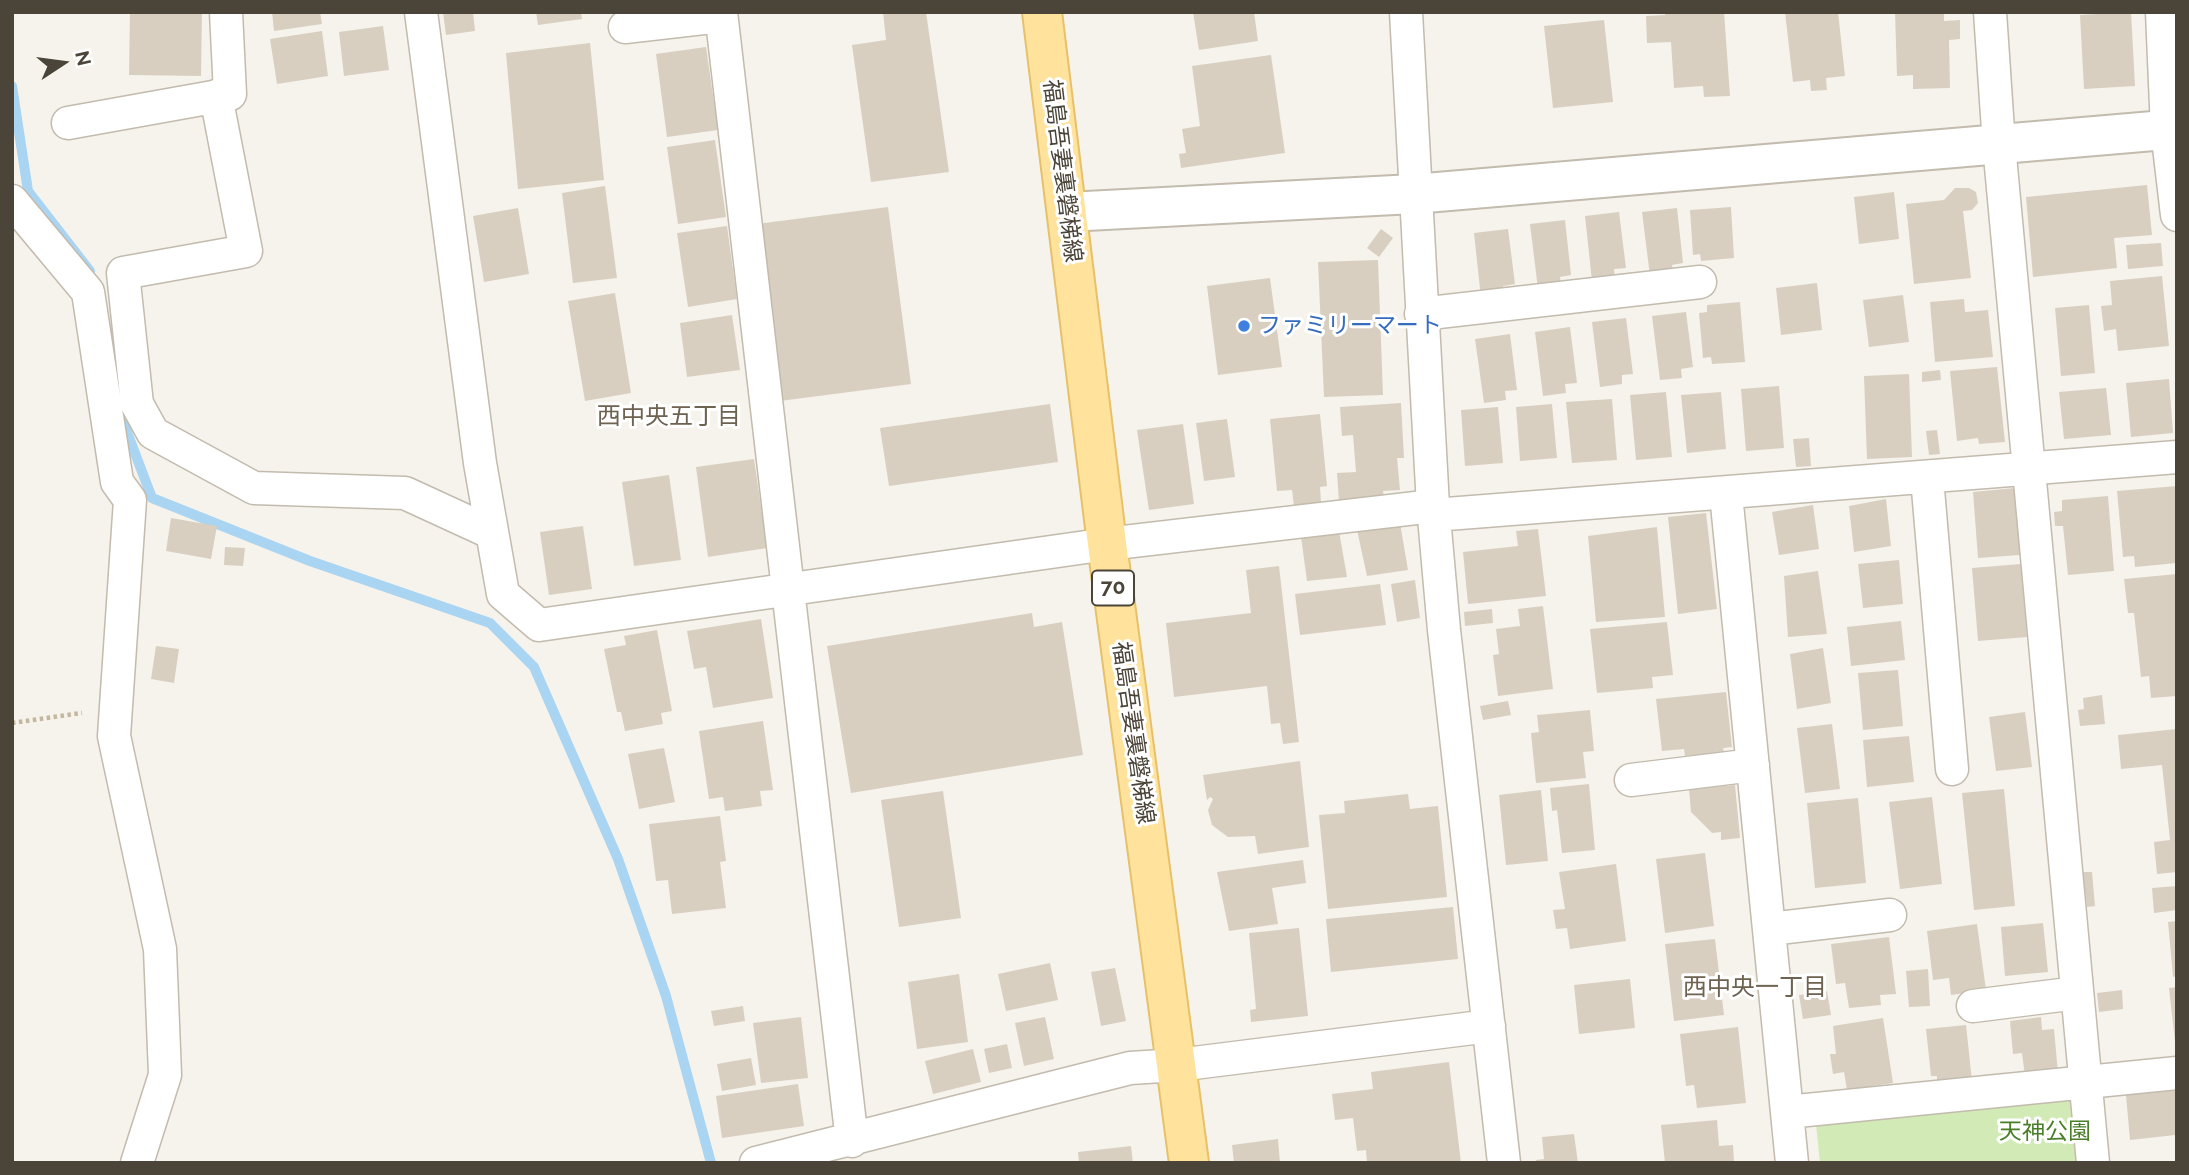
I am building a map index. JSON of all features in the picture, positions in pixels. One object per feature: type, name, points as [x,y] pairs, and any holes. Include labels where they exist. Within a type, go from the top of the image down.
[{"type":"main road","name":"福島吾妻裏磐梯線","points":[[1042,12],[1107,544],[1189,1163]]},
{"type":"street","points":[[68,123],[230,94],[226,12]]},
{"type":"street","points":[[421,12],[480,463],[503,594],[539,625],[1107,544],[1433,510],[1726,494],[2177,457]]},
{"type":"street","points":[[1406,12],[1433,510],[1504,1163]]},
{"type":"street","points":[[1990,12],[1999,145],[2093,1163]]},
{"type":"street","points":[[2162,12],[2177,215]]},
{"type":"street","points":[[625,27],[721,14],[852,1141]]},
{"type":"street","points":[[216,96],[246,251],[123,273],[137,404],[153,433],[254,488],[405,493],[492,533]]},
{"type":"street","points":[[1067,212],[1415,194],[2172,130]]},
{"type":"street","points":[[12,201],[88,292],[114,468],[117,481],[130,499],[114,736],[160,949],[165,1074],[137,1163]]},
{"type":"street","points":[[1421,314],[1700,282]]},
{"type":"street","points":[[1927,478],[1952,769]]},
{"type":"street","points":[[1726,494],[1792,1163]]},
{"type":"street","points":[[1631,780],[1753,765]]},
{"type":"street","points":[[1770,929],[1890,915]]},
{"type":"street","points":[[1973,1006],[2077,993]]},
{"type":"street","points":[[756,1163],[852,1141],[1130,1068],[1178,1065],[1489,1026]]},
{"type":"street","points":[[1787,1112],[2177,1073]]},
{"type":"path","points":[[12,723],[86,712]]},
{"type":"green space","name":"天神公園","points":[[2074,1099],[2079,1163],[1820,1163],[1816,1124]]},
{"type":"building","points":[[130,12],[202,12],[201,76],[129,75]]},
{"type":"building","points":[[272,12],[320,12],[322,24],[274,31]]},
{"type":"building","points":[[443,12],[473,12],[475,31],[446,35]]},
{"type":"building","points":[[536,12],[581,12],[582,19],[538,25]]},
{"type":"building","points":[[883,12],[926,12],[949,172],[871,182],[852,45],[886,40]]},
{"type":"building","points":[[1193,12],[1254,12],[1258,41],[1199,50]]},
{"type":"building","points":[[1665,12],[1724,12],[1730,96],[1704,97],[1703,86],[1674,88],[1671,42],[1647,43],[1646,16],[1665,15]]},
{"type":"building","points":[[1785,12],[1838,12],[1845,76],[1826,78],[1827,90],[1811,91],[1810,80],[1793,82]]},
{"type":"building","points":[[1895,12],[1944,12],[1944,21],[1960,20],[1960,39],[1949,40],[1950,88],[1913,89],[1913,75],[1897,76]]},
{"type":"building","points":[[2131,12],[2135,86],[2084,89],[2080,15]]},
{"type":"building","points":[[1604,20],[1613,102],[1553,108],[1544,26]]},
{"type":"building","points":[[383,26],[389,70],[344,76],[339,32]]},
{"type":"building","points":[[322,31],[328,76],[277,84],[270,39]]},
{"type":"building","points":[[590,43],[604,180],[518,189],[506,53]]},
{"type":"building","points":[[706,47],[718,130],[667,137],[656,54]]},
{"type":"building","points":[[1271,55],[1285,153],[1181,168],[1179,154],[1186,153],[1182,129],[1200,126],[1192,66]]},
{"type":"building","points":[[715,140],[726,217],[678,224],[667,147]]},
{"type":"building","points":[[2147,185],[2152,235],[2114,238],[2117,268],[2033,277],[2026,197]]},
{"type":"building","points":[[605,186],[617,278],[573,283],[562,193]]},
{"type":"building","points":[[1955,188],[1969,188],[1976,192],[1978,203],[1972,210],[1963,211],[1971,278],[1914,284],[1906,204],[1944,200]]},
{"type":"building","points":[[1894,192],[1899,239],[1859,244],[1854,197]]},
{"type":"building","points":[[888,207],[911,384],[780,401],[757,224]]},
{"type":"building","points":[[1731,207],[1734,258],[1701,261],[1700,254],[1693,255],[1690,210]]},
{"type":"building","points":[[518,208],[529,274],[484,282],[473,216]]},
{"type":"building","points":[[1677,208],[1683,263],[1672,265],[1673,273],[1650,276],[1642,212]]},
{"type":"building","points":[[1619,212],[1626,268],[1614,269],[1615,278],[1592,281],[1585,216]]},
{"type":"building","points":[[1565,220],[1571,275],[1560,277],[1561,286],[1538,289],[1530,224]]},
{"type":"building","points":[[727,226],[737,299],[688,307],[677,233]]},
{"type":"building","points":[[1381,229],[1393,238],[1379,257],[1367,248]]},
{"type":"building","points":[[1508,229],[1515,284],[1503,286],[1504,295],[1481,298],[1474,233]]},
{"type":"building","points":[[2161,243],[2163,266],[2128,269],[2126,245]]},
{"type":"building","points":[[1378,260],[1383,395],[1324,397],[1318,262]]},
{"type":"building","points":[[2162,276],[2169,346],[2118,351],[2116,329],[2104,331],[2101,306],[2112,305],[2110,281]]},
{"type":"building","name":"ファミリーマート","points":[[1270,278],[1282,367],[1218,375],[1207,286]]},
{"type":"building","points":[[1817,283],[1822,330],[1781,335],[1776,288]]},
{"type":"building","points":[[615,293],[631,393],[585,401],[568,301]]},
{"type":"building","points":[[1903,295],[1909,342],[1869,347],[1863,300]]},
{"type":"building","points":[[1964,299],[1965,312],[1988,310],[1993,357],[1935,362],[1930,302]]},
{"type":"building","points":[[1740,302],[1745,362],[1712,364],[1711,357],[1703,358],[1699,313],[1707,312],[1707,305]]},
{"type":"building","points":[[2089,305],[2095,373],[2061,376],[2055,308]]},
{"type":"building","points":[[1686,312],[1693,367],[1681,369],[1682,378],[1660,380],[1652,316]]},
{"type":"building","points":[[732,315],[740,370],[687,377],[680,323]]},
{"type":"building","points":[[1626,318],[1633,374],[1622,375],[1622,384],[1600,387],[1592,322]]},
{"type":"building","points":[[1570,327],[1577,383],[1565,384],[1566,393],[1543,396],[1535,332]]},
{"type":"building","points":[[1510,334],[1517,390],[1505,391],[1506,400],[1484,403],[1475,339]]},
{"type":"building","points":[[1997,367],[2005,442],[1979,444],[1978,438],[1957,441],[1950,371]]},
{"type":"building","points":[[1940,370],[1941,380],[1922,382],[1922,372]]},
{"type":"building","points":[[1909,374],[1912,457],[1867,459],[1864,376]]},
{"type":"building","points":[[2169,379],[2173,433],[2131,437],[2126,383]]},
{"type":"building","points":[[1779,386],[1784,448],[1746,451],[1741,389]]},
{"type":"building","points":[[2106,388],[2111,435],[2064,439],[2059,392]]},
{"type":"building","points":[[1666,392],[1672,457],[1636,460],[1630,395]]},
{"type":"building","points":[[1721,392],[1726,449],[1687,453],[1681,395]]},
{"type":"building","points":[[1612,399],[1617,460],[1572,463],[1566,402]]},
{"type":"building","points":[[1401,403],[1404,458],[1397,458],[1400,490],[1383,491],[1384,497],[1339,501],[1337,473],[1356,472],[1353,435],[1342,436],[1340,407]]},
{"type":"building","points":[[1050,404],[1058,462],[889,486],[880,428]]},
{"type":"building","points":[[1552,404],[1557,458],[1520,461],[1516,407]]},
{"type":"building","points":[[1498,407],[1503,463],[1465,466],[1461,410]]},
{"type":"building","points":[[1320,414],[1327,486],[1320,487],[1321,503],[1294,506],[1292,490],[1277,491],[1270,419]]},
{"type":"building","points":[[1227,419],[1235,477],[1204,481],[1196,423]]},
{"type":"building","points":[[1183,424],[1194,504],[1149,510],[1137,430]]},
{"type":"building","points":[[1937,430],[1940,454],[1929,455],[1926,431]]},
{"type":"building","points":[[1809,438],[1811,466],[1796,467],[1793,439]]},
{"type":"building","points":[[754,459],[767,548],[708,557],[696,467]]},
{"type":"building","points":[[669,475],[681,560],[634,566],[622,482]]},
{"type":"building","points":[[2177,486],[2177,563],[2135,567],[2134,556],[2123,557],[2117,491]]},
{"type":"building","points":[[2015,488],[2020,555],[1978,558],[1973,492]]},
{"type":"building","points":[[2108,496],[2114,571],[2068,575],[2063,526],[2055,526],[2054,512],[2062,511],[2062,500]]},
{"type":"building","points":[[1886,499],[1891,546],[1854,552],[1849,506]]},
{"type":"building","points":[[1813,505],[1819,549],[1779,555],[1772,512]]},
{"type":"building","points":[[1706,513],[1717,609],[1678,614],[1668,517]]},
{"type":"building","points":[[171,518],[217,526],[211,559],[166,551]]},
{"type":"building","points":[[1400,523],[1408,570],[1367,576],[1357,530]]},
{"type":"building","points":[[583,526],[592,589],[549,595],[540,532]]},
{"type":"building","points":[[1657,527],[1665,617],[1596,622],[1588,536]]},
{"type":"building","points":[[1538,529],[1546,596],[1468,604],[1463,552],[1518,546],[1516,531]]},
{"type":"building","points":[[1339,531],[1347,577],[1307,581],[1301,537]]},
{"type":"building","points":[[225,547],[245,548],[243,566],[224,565]]},
{"type":"building","points":[[1899,560],[1903,604],[1863,608],[1858,564]]},
{"type":"building","points":[[2021,564],[2027,637],[1978,641],[1972,568]]},
{"type":"building","points":[[1279,566],[1299,742],[1283,744],[1280,723],[1271,724],[1267,686],[1174,697],[1166,623],[1251,613],[1246,570]]},
{"type":"building","points":[[1818,571],[1827,634],[1788,637],[1784,576]]},
{"type":"building","points":[[2177,574],[2177,696],[2151,698],[2149,676],[2141,677],[2134,613],[2128,613],[2124,579]]},
{"type":"building","points":[[1415,580],[1420,618],[1397,622],[1391,584]]},
{"type":"building","points":[[1380,584],[1386,625],[1300,635],[1295,594]]},
{"type":"building","points":[[1543,606],[1553,689],[1498,696],[1493,655],[1499,654],[1496,629],[1520,626],[1518,609]]},
{"type":"building","points":[[1492,609],[1493,623],[1465,626],[1464,612]]},
{"type":"building","points":[[1032,613],[1034,627],[1062,622],[1083,755],[851,793],[827,646]]},
{"type":"building","points":[[761,619],[773,698],[713,708],[706,667],[694,669],[687,631]]},
{"type":"building","points":[[1901,621],[1905,660],[1851,666],[1847,627]]},
{"type":"building","points":[[1667,622],[1673,675],[1652,677],[1653,688],[1597,693],[1590,629]]},
{"type":"building","points":[[657,630],[672,711],[661,713],[663,724],[625,731],[621,712],[617,712],[604,649],[626,645],[624,636]]},
{"type":"building","points":[[156,646],[179,649],[174,683],[151,679]]},
{"type":"building","points":[[1823,648],[1831,703],[1797,709],[1790,654]]},
{"type":"building","points":[[1898,670],[1903,726],[1863,730],[1858,673]]},
{"type":"building","points":[[1726,692],[1732,747],[1723,748],[1724,752],[1685,756],[1684,749],[1662,751],[1656,699]]},
{"type":"building","points":[[2102,695],[2105,724],[2080,726],[2078,710],[2084,709],[2083,698]]},
{"type":"building","points":[[1508,701],[1511,715],[1483,720],[1480,706]]},
{"type":"building","points":[[1590,710],[1594,751],[1583,752],[1586,778],[1536,783],[1531,733],[1539,732],[1537,715]]},
{"type":"building","points":[[2025,712],[2032,767],[1996,771],[1989,717]]},
{"type":"building","points":[[763,721],[773,790],[760,791],[762,806],[725,811],[723,797],[709,799],[699,731]]},
{"type":"building","points":[[1832,724],[1840,789],[1805,793],[1797,728]]},
{"type":"building","points":[[2177,729],[2177,872],[2157,874],[2154,842],[2170,840],[2162,765],[2121,769],[2118,735]]},
{"type":"building","points":[[1909,736],[1914,782],[1867,787],[1863,740]]},
{"type":"building","points":[[664,748],[675,802],[639,809],[628,754]]},
{"type":"building","points":[[1300,761],[1309,847],[1258,854],[1255,836],[1228,837],[1212,825],[1208,810],[1213,799],[1210,797],[1207,800],[1203,775]]},
{"type":"building","points":[[1589,784],[1595,850],[1562,853],[1557,810],[1552,811],[1550,788]]},
{"type":"building","points":[[1735,785],[1740,838],[1721,840],[1721,832],[1712,833],[1691,812],[1689,789]]},
{"type":"building","points":[[2004,789],[2015,906],[1974,910],[1962,793]]},
{"type":"building","points":[[1541,790],[1548,861],[1506,865],[1499,795]]},
{"type":"building","points":[[943,791],[961,918],[899,927],[881,800]]},
{"type":"building","points":[[1408,794],[1410,809],[1438,806],[1447,897],[1328,909],[1319,815],[1345,813],[1344,801]]},
{"type":"building","points":[[1932,797],[1942,884],[1900,889],[1889,802]]},
{"type":"building","points":[[1858,798],[1866,883],[1815,888],[1807,803]]},
{"type":"building","points":[[720,816],[726,861],[720,862],[726,908],[672,914],[668,880],[656,881],[649,824]]},
{"type":"building","points":[[1705,853],[1714,926],[1665,933],[1656,859]]},
{"type":"building","points":[[1303,860],[1306,883],[1272,888],[1278,924],[1229,931],[1217,872]]},
{"type":"building","points":[[1616,864],[1626,941],[1570,949],[1567,928],[1556,929],[1553,910],[1565,909],[1559,872]]},
{"type":"building","points":[[2083,872],[2092,872],[2095,906],[2087,907]]},
{"type":"building","points":[[2177,886],[2177,910],[2154,913],[2152,888]]},
{"type":"building","points":[[1453,907],[1458,959],[1331,972],[1326,919]]},
{"type":"building","points":[[2177,921],[2177,976],[2173,977],[2168,922]]},
{"type":"building","points":[[2043,923],[2048,972],[2005,976],[2001,927]]},
{"type":"building","points":[[1977,924],[1986,990],[1951,995],[1949,978],[1933,980],[1927,931]]},
{"type":"building","points":[[1299,928],[1308,1016],[1251,1022],[1250,1010],[1256,1009],[1249,933]]},
{"type":"building","points":[[1889,937],[1896,994],[1880,995],[1881,1005],[1849,1008],[1845,983],[1836,984],[1831,944]]},
{"type":"building","points":[[1715,939],[1724,1015],[1674,1021],[1665,944]]},
{"type":"building","points":[[1050,963],[1058,1000],[1006,1011],[998,974]]},
{"type":"building","points":[[1115,968],[1126,1021],[1101,1026],[1091,972]]},
{"type":"building","points":[[1928,969],[1930,1006],[1909,1007],[1906,971]]},
{"type":"building","points":[[959,974],[968,1042],[917,1049],[908,982]]},
{"type":"building","points":[[1630,979],[1635,1028],[1579,1034],[1574,985]]},
{"type":"building","points":[[2177,987],[2177,1042],[2175,1042],[2169,988]]},
{"type":"building","points":[[2122,990],[2123,1009],[2099,1012],[2097,993]]},
{"type":"building","points":[[1827,991],[1831,1015],[1803,1019],[1799,995]]},
{"type":"building","points":[[743,1006],[745,1021],[714,1026],[711,1011]]},
{"type":"building","points":[[801,1017],[808,1078],[761,1083],[753,1023]]},
{"type":"building","points":[[1045,1017],[1054,1059],[1024,1066],[1015,1023]]},
{"type":"building","points":[[2041,1017],[2042,1030],[2054,1029],[2058,1073],[2025,1076],[2022,1053],[2013,1054],[2010,1021]]},
{"type":"building","points":[[1883,1018],[1893,1083],[1847,1090],[1844,1072],[1833,1074],[1830,1054],[1836,1054],[1833,1026]]},
{"type":"building","points":[[1966,1025],[1972,1081],[1937,1084],[1937,1076],[1931,1076],[1926,1029]]},
{"type":"building","points":[[1738,1027],[1746,1103],[1697,1108],[1694,1085],[1686,1086],[1680,1034]]},
{"type":"building","points":[[1007,1044],[1012,1068],[989,1073],[984,1049]]},
{"type":"building","points":[[973,1049],[981,1082],[933,1094],[925,1061]]},
{"type":"building","points":[[751,1058],[756,1085],[722,1091],[717,1064]]},
{"type":"building","points":[[1449,1062],[1461,1163],[1367,1163],[1366,1150],[1357,1151],[1353,1118],[1335,1120],[1332,1094],[1373,1089],[1371,1072]]},
{"type":"building","points":[[798,1084],[804,1126],[722,1138],[716,1096]]},
{"type":"building","points":[[2177,1090],[2175,1135],[2130,1140],[2126,1095]]},
{"type":"building","points":[[1717,1120],[1719,1146],[1733,1145],[1734,1163],[1665,1163],[1661,1125]]},
{"type":"building","points":[[1574,1134],[1578,1163],[1536,1163],[1536,1160],[1544,1159],[1542,1137]]},
{"type":"building","points":[[1278,1139],[1280,1163],[1234,1163],[1232,1145]]},
{"type":"building","points":[[1131,1146],[1133,1163],[1079,1163],[1078,1152]]},
{"type":"waterway","points":[[12,86],[28,191],[90,271]]},
{"type":"waterway","points":[[119,411],[152,498],[310,561],[490,623],[534,667],[618,859],[666,996],[711,1163]]},
{"type":"place","name":"ファミリーマート","points":[[1244,326]]},
{"type":"district","name":"西中央五丁目","points":[[669,417]]},
{"type":"district","name":"西中央一丁目","points":[[1755,988]]}]
